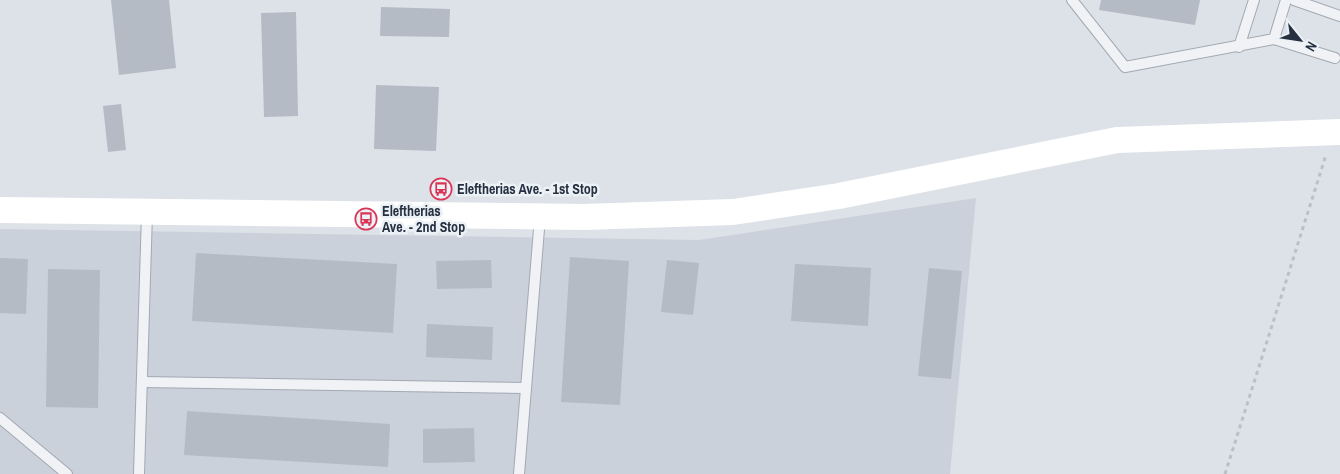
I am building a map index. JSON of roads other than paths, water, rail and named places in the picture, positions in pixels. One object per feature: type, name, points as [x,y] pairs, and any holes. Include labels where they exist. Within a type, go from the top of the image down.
[{"type":"main road","points":[[0,210],[540,216],[733,212],[839,196],[1117,140],[1337,132]]},
{"type":"lane","points":[[1072,0],[1125,67],[1274,39],[1335,58]]},
{"type":"lane","points":[[1239,47],[1254,0]]},
{"type":"lane","points":[[1274,39],[1286,0]]},
{"type":"lane","points":[[1294,0],[1340,16]]},
{"type":"lane","points":[[139,474],[147,212]]},
{"type":"lane","points":[[519,474],[540,216]]},
{"type":"lane","points":[[142,382],[526,388]]},
{"type":"lane","points":[[0,418],[67,474]]},
{"type":"place","name":"Eleftherias Ave. - 1st Stop","points":[[441,189]]},
{"type":"place","name":"Eleftherias Ave. - 2nd Stop","points":[[366,219]]}]
